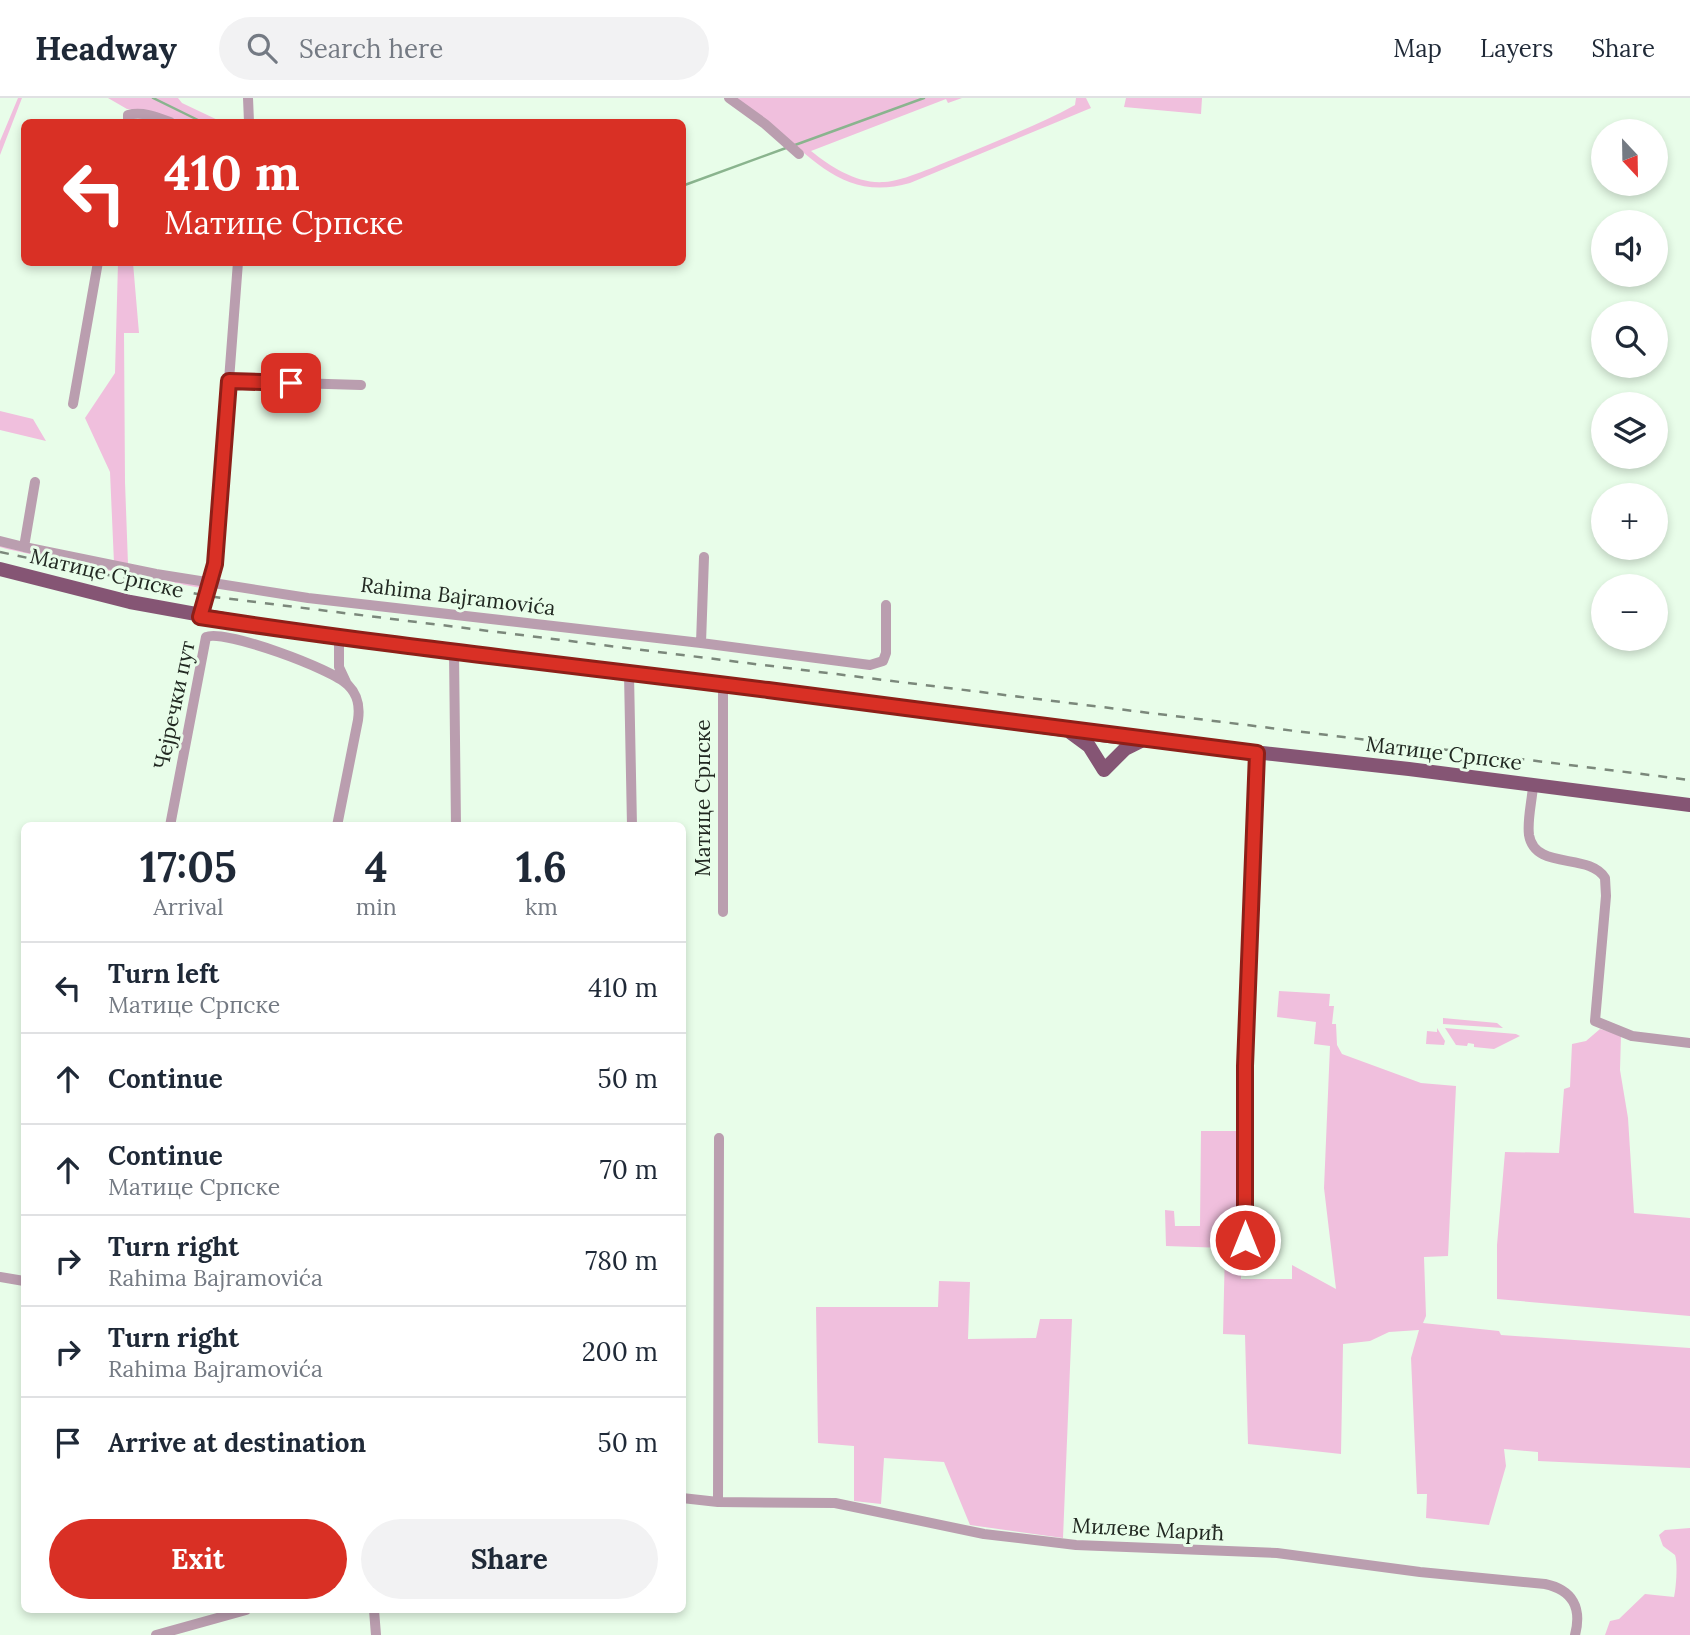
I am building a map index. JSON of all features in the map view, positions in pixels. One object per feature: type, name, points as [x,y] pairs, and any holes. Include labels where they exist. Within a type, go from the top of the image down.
[{"type":"main road","name":"Матице Српске","points":[[0,569],[81,591],[200,617],[339,638],[1108,736],[1409,769],[1690,805]]},
{"type":"main road","points":[[1067,730],[1089,746],[1104,770],[1125,748],[1144,740]]},
{"type":"street","points":[[248,98],[248,119]]},
{"type":"street","points":[[729,98],[765,124],[799,155]]},
{"type":"street","points":[[128,119],[128,115],[139,113],[160,119]]},
{"type":"street","points":[[73,404],[97,266]]},
{"type":"street","points":[[200,617],[211,584],[220,515],[238,266]]},
{"type":"street","points":[[229,381],[361,385]]},
{"type":"street","points":[[24,547],[35,482]]},
{"type":"street","name":"Rahima Bajramovića","points":[[0,541],[211,584],[870,665],[883,661],[886,653],[886,605]]},
{"type":"street","points":[[701,643],[704,557]]},
{"type":"street","name":"Чејречки пут","points":[[171,822],[206,637],[212,634],[229,637],[286,655],[347,683]]},
{"type":"street","points":[[338,822],[359,711],[356,695],[338,667],[339,638]]},
{"type":"street","points":[[454,653],[456,822]]},
{"type":"street","points":[[629,674],[632,822]]},
{"type":"street","name":"Матице Српске","points":[[723,685],[723,912]]},
{"type":"street","points":[[1245,1240],[1245,1079],[1257,753]]},
{"type":"street","points":[[1533,786],[1529,833],[1535,847],[1545,856],[1594,868],[1605,878],[1606,896],[1595,1021],[1632,1036],[1690,1043]]},
{"type":"street","points":[[718,1502],[719,1138]]},
{"type":"street","points":[[0,1277],[21,1280]]},
{"type":"street","name":"Милеве Мaрић","points":[[686,1498],[718,1502],[827,1502],[984,1534],[1044,1542],[1277,1553],[1430,1573],[1545,1584],[1561,1589],[1576,1607],[1579,1618],[1575,1635]]},
{"type":"street","points":[[156,1635],[235,1613]]},
{"type":"street","points":[[374,1613],[376,1635]]},
{"type":"shaded area","points":[[18,98],[22,98],[0,155],[0,141]]},
{"type":"shaded area","points":[[108,98],[178,98],[182,103],[216,119],[169,119],[152,112],[127,109]]},
{"type":"shaded area","points":[[735,98],[962,98],[948,103],[946,99],[811,151],[845,173],[874,182],[911,176],[1001,139],[1075,105],[1076,98],[1086,98],[1091,108],[910,183],[869,187],[851,183],[835,175]]},
{"type":"shaded area","points":[[1126,98],[1202,98],[1201,114],[1124,107]]},
{"type":"shaded area","points":[[118,266],[133,266],[139,333],[124,333],[128,564],[114,563],[110,472],[85,418],[115,373]]},
{"type":"shaded area","points":[[0,411],[33,419],[46,441],[0,430]]},
{"type":"shaded area","points":[[0,540],[202,582],[201,588],[7,549],[0,547]]},
{"type":"shaded area","points":[[1279,991],[1330,994],[1329,1006],[1334,1006],[1332,1024],[1336,1024],[1337,1045],[1342,1054],[1421,1083],[1456,1086],[1448,1256],[1424,1257],[1426,1316],[1423,1323],[1499,1331],[1501,1335],[1690,1348],[1690,1468],[1538,1461],[1538,1452],[1504,1449],[1506,1466],[1489,1525],[1426,1518],[1427,1494],[1417,1494],[1411,1358],[1419,1330],[1389,1332],[1370,1341],[1343,1344],[1341,1454],[1248,1444],[1245,1335],[1223,1334],[1225,1248],[1166,1246],[1165,1210],[1174,1211],[1175,1226],[1200,1226],[1201,1131],[1241,1131],[1241,1279],[1292,1279],[1292,1265],[1336,1289],[1324,1188],[1330,1046],[1314,1044],[1316,1022],[1277,1017]]},
{"type":"shaded area","points":[[1443,1018],[1497,1023],[1503,1028],[1443,1024]]},
{"type":"shaded area","points":[[1437,1028],[1445,1041],[1444,1045],[1426,1044],[1427,1031],[1437,1032]]},
{"type":"shaded area","points":[[1445,1028],[1520,1036],[1494,1049],[1474,1047],[1474,1044],[1468,1043],[1467,1046],[1456,1045]]},
{"type":"shaded area","points":[[1600,1029],[1621,1035],[1620,1070],[1628,1118],[1634,1213],[1690,1218],[1690,1316],[1497,1299],[1497,1245],[1505,1152],[1559,1153],[1564,1089],[1570,1087],[1572,1044],[1586,1041]]},
{"type":"shaded area","points":[[939,1281],[970,1282],[968,1339],[1036,1338],[1040,1319],[1072,1319],[1063,1538],[970,1525],[944,1462],[884,1458],[881,1504],[854,1501],[854,1446],[818,1443],[816,1307],[938,1307]]},
{"type":"shaded area","points":[[1690,1528],[1690,1635],[1605,1635],[1610,1621],[1619,1619],[1645,1594],[1674,1597],[1677,1570],[1675,1555],[1663,1546],[1659,1535],[1665,1530]]},
{"type":"waterway","points":[[153,98],[196,119]]},
{"type":"waterway","points":[[795,145],[924,98]]},
{"type":"waterway","points":[[686,185],[786,148]]},
{"type":"railway","points":[[0,552],[207,596],[1690,780]]},
{"type":"route","points":[[291,383],[229,381],[215,564],[200,617],[454,653],[769,690],[1108,736],[1257,753],[1245,1066],[1245,1240]]}]
